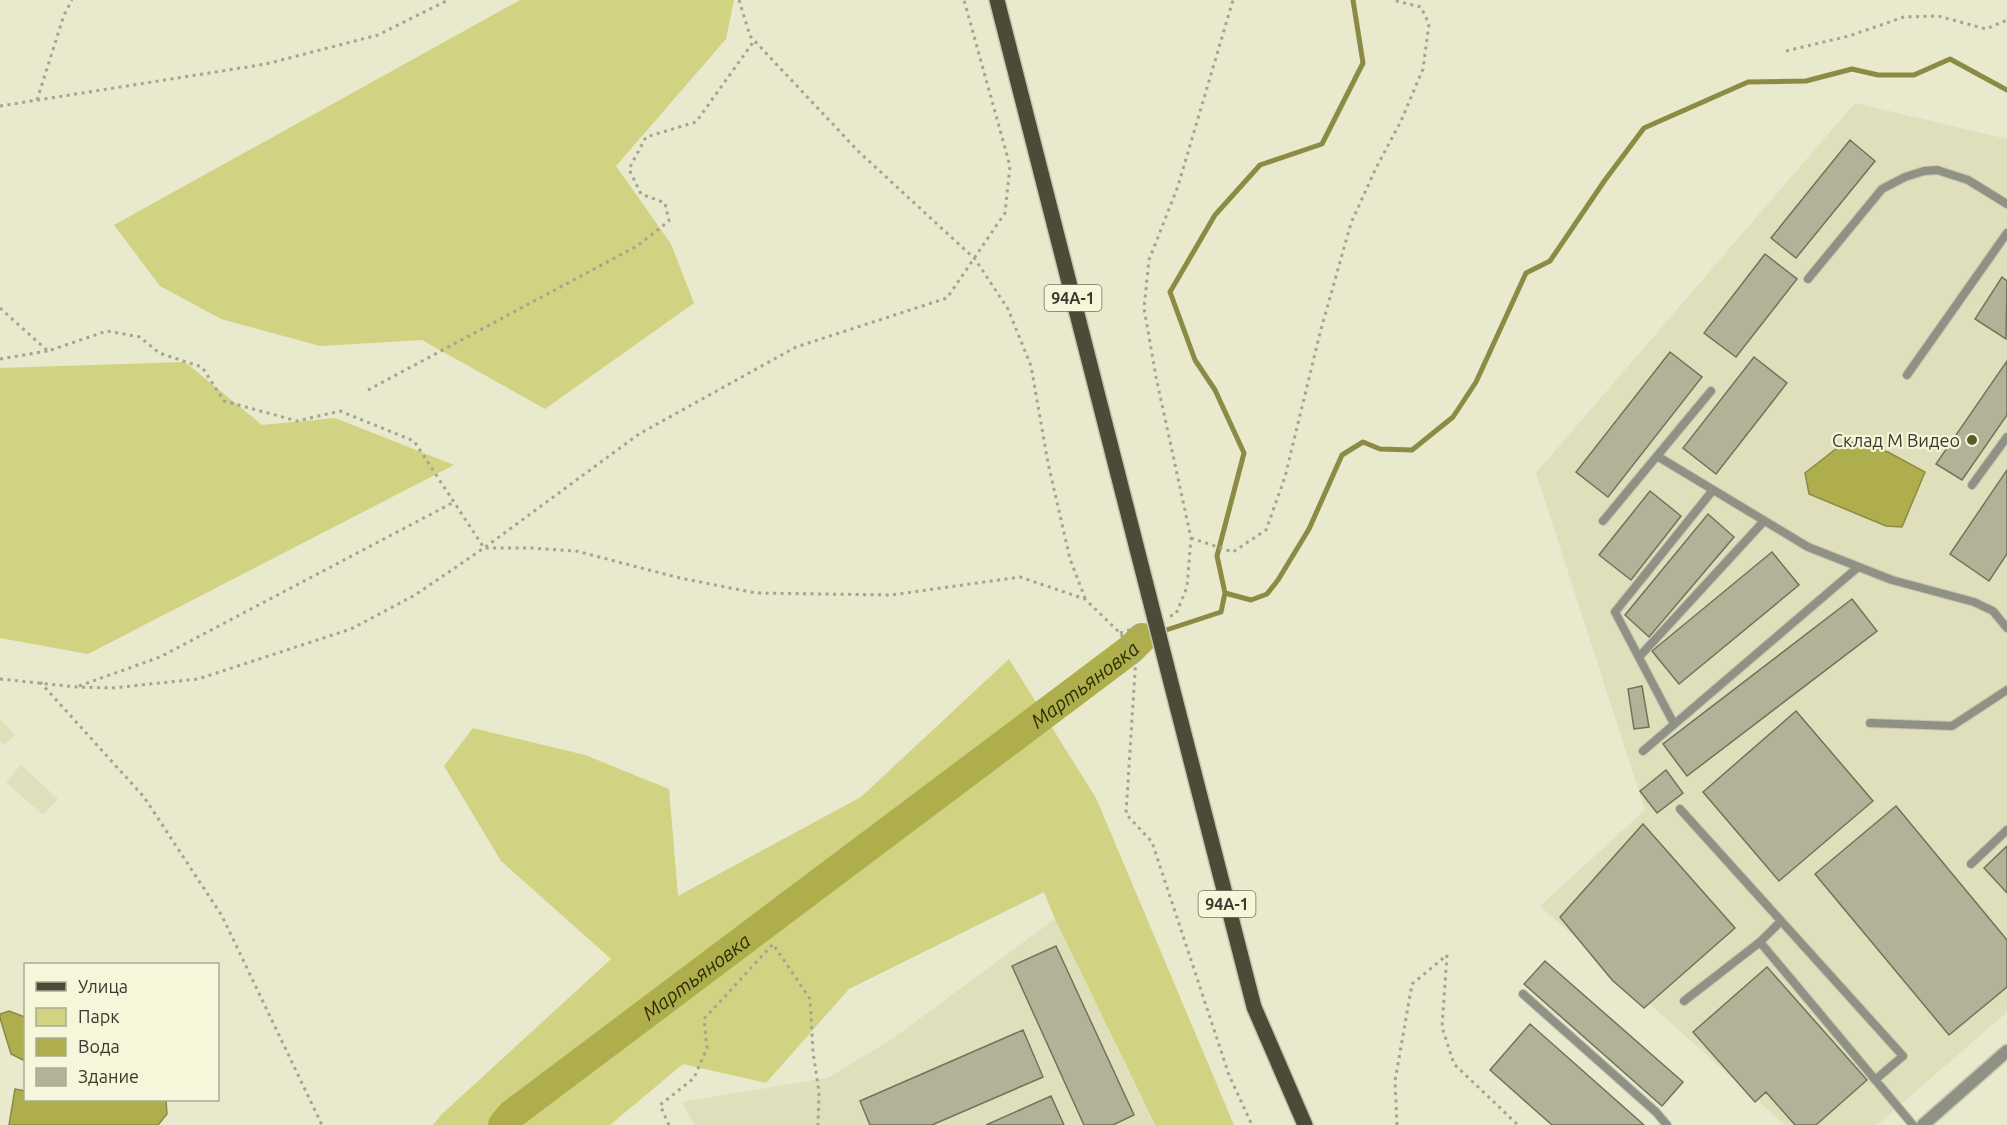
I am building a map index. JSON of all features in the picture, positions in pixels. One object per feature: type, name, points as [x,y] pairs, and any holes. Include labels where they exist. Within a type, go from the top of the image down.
[{"type":"main road","name":"94А-1","points":[[997,0],[1254,1007],[1305,1125]]},
{"type":"street","points":[[1923,1125],[2007,1051]]},
{"type":"lane","points":[[1808,279],[1882,189],[1905,177],[1924,171],[1937,170],[1968,180],[2007,204]]},
{"type":"lane","points":[[1907,375],[2007,233]]},
{"type":"lane","points":[[1603,521],[1711,391]]},
{"type":"lane","points":[[1972,485],[2007,437]]},
{"type":"lane","points":[[1657,456],[1808,547],[1892,580],[1974,602],[1993,611],[2007,628]]},
{"type":"lane","points":[[1674,724],[1615,612],[1713,490]]},
{"type":"lane","points":[[1639,657],[1764,521]]},
{"type":"lane","points":[[1643,751],[1857,568]]},
{"type":"lane","points":[[1870,723],[1952,726],[2007,690]]},
{"type":"lane","points":[[1680,809],[1903,1056],[1875,1080]]},
{"type":"lane","points":[[1971,864],[2007,830]]},
{"type":"lane","points":[[1684,1001],[1760,942],[1781,921]]},
{"type":"lane","points":[[1760,942],[1913,1125]]},
{"type":"lane","points":[[1523,994],[1656,1112],[1666,1125]]},
{"type":"path","points":[[37,100],[64,15],[72,0]]},
{"type":"path","points":[[0,106],[266,64],[378,35],[448,0]]},
{"type":"path","points":[[739,0],[750,36],[754,41],[859,152],[975,260],[1008,309],[1031,366],[1048,463],[1070,559],[1085,599],[1120,633],[1136,656],[1126,814],[1152,842],[1229,1075],[1252,1125]]},
{"type":"path","points":[[0,679],[77,687],[112,688],[198,679],[351,629],[415,595],[484,548],[639,434],[796,347],[947,298],[1005,213],[1010,166],[964,0]]},
{"type":"path","points":[[1165,618],[1176,614],[1187,587],[1191,538],[1156,377],[1144,309],[1149,260],[1178,186],[1233,0]]},
{"type":"path","points":[[1191,538],[1233,552],[1266,531],[1285,477],[1320,333],[1351,223],[1401,121],[1423,69],[1430,24],[1420,7],[1392,0]]},
{"type":"path","points":[[1786,51],[1848,36],[1904,17],[1938,16],[1986,28],[2007,20]]},
{"type":"path","points":[[368,390],[638,246],[669,221],[664,204],[641,194],[629,170],[646,137],[696,122],[754,41]]},
{"type":"path","points":[[0,308],[48,351]]},
{"type":"path","points":[[0,358],[48,351],[107,331],[140,337],[159,353],[202,367],[224,401],[297,421],[340,411],[414,441],[484,548]]},
{"type":"path","points":[[77,687],[160,657],[454,502]]},
{"type":"path","points":[[484,548],[576,551],[680,578],[756,593],[891,595],[1020,577],[1085,599]]},
{"type":"path","points":[[1120,633],[1142,625]]},
{"type":"path","points":[[40,682],[144,797],[222,916],[292,1058],[322,1125]]},
{"type":"path","points":[[669,1125],[660,1105],[694,1078],[707,1048],[704,1019],[774,944],[810,999],[813,1052],[819,1092],[818,1125]]},
{"type":"path","points":[[1397,1125],[1395,1081],[1412,984],[1447,956],[1442,1027],[1454,1064],[1518,1125]]},
{"type":"shaded area","points":[[1855,103],[2007,139],[2007,1012],[1877,1125],[1785,1125],[1540,906],[1645,810],[1536,473]]},
{"type":"shaded area","points":[[0,719],[15,735],[4,745],[0,740]]},
{"type":"shaded area","points":[[21,765],[58,799],[43,815],[6,782]]},
{"type":"shaded area","points":[[1055,919],[1154,1125],[694,1125],[682,1102],[828,1078],[892,1039]]},
{"type":"green space","points":[[520,0],[734,0],[726,39],[616,166],[671,244],[694,303],[545,409],[422,340],[320,346],[221,319],[160,286],[114,225]]},
{"type":"green space","points":[[185,362],[262,425],[335,418],[454,465],[88,654],[0,638],[0,368]]},
{"type":"green space","points":[[1009,659],[1096,798],[1234,1125],[1155,1125],[1044,892],[849,989],[766,1083],[683,1064],[610,1125],[433,1125],[441,1115],[611,959],[501,861],[444,766],[473,728],[585,755],[669,789],[678,896],[861,797]]},
{"type":"water","points":[[1846,441],[1888,452],[1925,472],[1902,527],[1886,526],[1809,494],[1805,473]]},
{"type":"water","points":[[9,1011],[24,1017],[24,1060],[11,1054],[0,1014]]},
{"type":"water","points":[[15,1089],[24,1091],[24,1101],[166,1101],[167,1114],[158,1125],[9,1125]]},
{"type":"building","points":[[1850,140],[1875,161],[1796,258],[1771,238]]},
{"type":"building","points":[[1765,254],[1797,279],[1736,357],[1704,333]]},
{"type":"building","points":[[2002,277],[2007,281],[2006,339],[1975,319]]},
{"type":"building","points":[[1670,352],[1702,377],[1608,497],[1576,472]]},
{"type":"building","points":[[1754,357],[1787,383],[1716,474],[1683,448]]},
{"type":"building","name":"Склад М Видео","points":[[2007,361],[2007,415],[1962,480],[1936,464]]},
{"type":"building","points":[[2007,470],[2007,554],[1989,581],[1950,554]]},
{"type":"building","points":[[1650,491],[1681,516],[1631,580],[1599,555]]},
{"type":"building","points":[[1708,514],[1734,537],[1649,637],[1625,615]]},
{"type":"building","points":[[1772,552],[1799,585],[1679,684],[1652,651]]},
{"type":"building","points":[[1852,599],[1877,631],[1687,776],[1663,744]]},
{"type":"building","points":[[1642,686],[1649,727],[1634,729],[1628,689]]},
{"type":"building","points":[[1796,711],[1873,801],[1779,881],[1703,792]]},
{"type":"building","points":[[1666,770],[1683,793],[1657,813],[1640,791]]},
{"type":"building","points":[[1896,806],[2007,940],[2007,987],[1949,1035],[1815,874]]},
{"type":"building","points":[[1643,824],[1735,928],[1644,1008],[1612,980],[1560,917]]},
{"type":"building","points":[[2007,846],[2007,893],[1984,868]]},
{"type":"building","points":[[1056,946],[1134,1115],[1113,1125],[1084,1125],[1012,966]]},
{"type":"building","points":[[1545,961],[1683,1082],[1662,1106],[1524,984]]},
{"type":"building","points":[[1767,967],[1867,1080],[1816,1125],[1795,1125],[1766,1092],[1755,1102],[1693,1032]]},
{"type":"building","points":[[1530,1024],[1644,1125],[1552,1125],[1490,1070]]},
{"type":"building","points":[[1023,1030],[1043,1077],[932,1125],[870,1125],[860,1101]]},
{"type":"building","points":[[1051,1096],[1064,1125],[986,1125]]},
{"type":"waterway","name":"Мартьяновка","points":[[1142,638],[1221,612],[1225,593],[1217,556],[1244,453],[1215,390],[1195,360],[1170,292],[1215,215],[1260,165],[1322,144],[1363,63],[1353,0]]},
{"type":"waterway","points":[[1225,593],[1251,600],[1267,594],[1309,529],[1342,455],[1363,442],[1380,449],[1412,450],[1453,417],[1476,382],[1526,273],[1550,261],[1605,180],[1644,128],[1748,82],[1806,81],[1852,69],[1878,75],[1914,75],[1950,59],[2007,90]]},
{"type":"waterway","name":"Мартьяновка","points":[[503,1125],[511,1115],[1131,649],[1142,638]]},
{"type":"place","name":"Склад М Видео","points":[[1972,440]]}]
